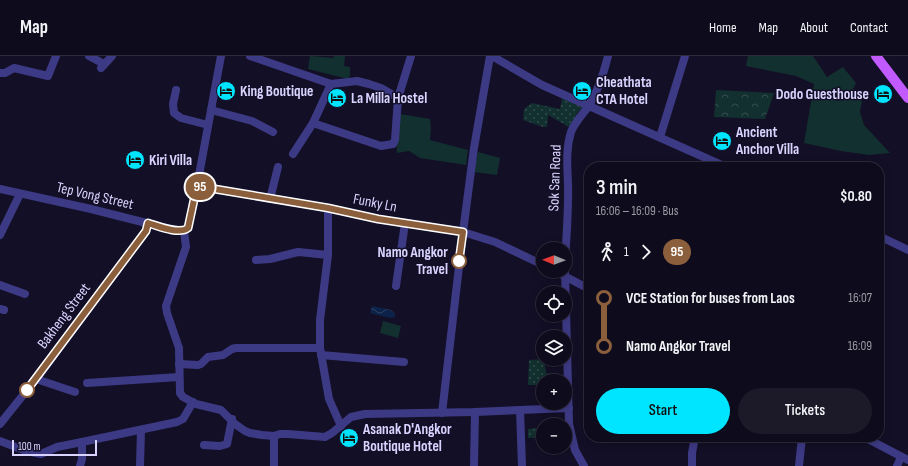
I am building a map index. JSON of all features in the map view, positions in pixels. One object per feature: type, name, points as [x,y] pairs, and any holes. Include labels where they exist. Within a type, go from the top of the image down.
[{"type":"main road","points":[[876,56],[908,98]]},
{"type":"street","points":[[0,73],[4,73],[14,68],[48,76],[56,56]]},
{"type":"street","points":[[89,56],[103,66],[112,56]]},
{"type":"street","points":[[220,56],[197,186],[188,228],[184,231],[186,247],[166,306],[178,344],[179,390],[182,396],[200,406],[221,410],[232,419],[235,424],[250,433],[274,436],[280,434],[325,437],[351,417],[365,414],[536,409]]},
{"type":"street","points":[[250,56],[331,84],[357,81],[369,84],[381,88],[398,98]]},
{"type":"street","points":[[313,123],[381,146],[391,146],[395,140],[398,98],[411,56]]},
{"type":"street","points":[[442,413],[474,148],[491,56],[531,79],[588,106],[660,137],[705,162]]},
{"type":"street","name":"Sok San Road","points":[[566,242],[568,197],[566,163],[567,148],[572,131],[579,117],[588,106],[605,71],[608,56]]},
{"type":"street","points":[[660,137],[685,56]]},
{"type":"street","points":[[293,154],[313,123],[331,84]]},
{"type":"street","points":[[176,90],[173,104],[174,113],[181,118],[208,125]]},
{"type":"street","points":[[211,110],[252,121],[273,132]]},
{"type":"street","points":[[270,199],[278,167]]},
{"type":"street","name":"Funky Ln","points":[[197,186],[328,208],[378,219],[463,232],[495,242],[536,262]]},
{"type":"street","name":"Tep Vong Street","points":[[0,189],[178,231],[184,231]]},
{"type":"street","points":[[0,235],[20,194]]},
{"type":"street","points":[[328,208],[328,255],[320,320],[321,351],[329,398],[341,426]]},
{"type":"street","name":"Bakheng Street","points":[[0,424],[36,379],[146,231],[148,223]]},
{"type":"street","points":[[396,286],[405,223]]},
{"type":"street","points":[[884,238],[908,250]]},
{"type":"street","points":[[256,260],[270,259],[298,252],[328,255]]},
{"type":"street","points":[[565,278],[568,374]]},
{"type":"street","points":[[572,278],[584,286]]},
{"type":"street","points":[[0,285],[25,294]]},
{"type":"street","points":[[179,364],[202,364],[208,357],[223,355],[236,348],[321,351],[404,362]]},
{"type":"street","points":[[87,383],[179,377]]},
{"type":"street","points":[[36,379],[74,392]]},
{"type":"street","points":[[0,441],[26,451],[41,454],[57,447],[141,430],[181,420],[193,402]]},
{"type":"street","points":[[520,410],[522,466]]},
{"type":"street","points":[[569,410],[570,432],[576,450],[584,466]]},
{"type":"street","points":[[474,466],[475,412]]},
{"type":"street","points":[[204,445],[220,446],[227,444],[232,419]]},
{"type":"street","points":[[140,466],[141,430]]},
{"type":"street","points":[[274,436],[274,466]]},
{"type":"street","points":[[80,466],[82,459],[82,442]]},
{"type":"street","points":[[692,466],[694,442]]},
{"type":"street","points":[[799,466],[801,442]]},
{"type":"street","points":[[874,442],[904,458],[897,466]]},
{"type":"green space","points":[[310,56],[333,58],[334,56],[345,56],[344,66],[350,67],[350,75],[348,79],[308,69]]},
{"type":"green space","points":[[748,56],[813,56],[827,77],[843,67],[856,83],[853,89],[858,98],[862,101],[860,112],[864,125],[890,153],[869,155],[804,143],[814,84],[796,76],[746,66]]},
{"type":"green space","points":[[716,90],[774,93],[765,119],[714,117]]},
{"type":"green space","points":[[569,98],[583,107],[578,112],[569,127],[548,115],[547,127],[523,120],[524,109],[532,103],[560,109],[562,99]]},
{"type":"green space","points":[[400,114],[430,119],[430,140],[468,150],[466,165],[420,158],[409,151],[397,153],[396,139]]},
{"type":"green space","points":[[478,152],[500,158],[497,175],[474,172]]},
{"type":"green space","points":[[383,321],[401,326],[398,338],[380,333]]},
{"type":"green space","points":[[529,360],[536,360],[536,366],[545,366],[546,373],[551,374],[536,374],[536,385],[528,385]]},
{"type":"green space","points":[[536,428],[536,437],[528,438],[528,429]]},
{"type":"water","points":[[372,306],[391,310],[395,314],[395,317],[390,318],[370,313]]},
{"type":"bus line","name":"95","points":[[27,390],[146,231],[148,223],[178,231],[184,231],[188,228],[197,186],[328,208],[378,219],[463,232],[459,261]]},
{"type":"place","name":"King Boutique","points":[[226,91]]},
{"type":"place","name":"Cheathata CTA Hotel","points":[[582,91]]},
{"type":"place","name":"Dodo Guesthouse","points":[[883,94]]},
{"type":"place","name":"La Milla Hostel","points":[[337,98]]},
{"type":"place","name":"Ancient Anchor Villa","points":[[722,141]]},
{"type":"place","name":"Kiri Villa","points":[[135,160]]},
{"type":"place","name":"Namo Angkor Travel","points":[[459,261]]},
{"type":"place","name":"Asanak D'Angkor Boutique Hotel","points":[[349,438]]}]
